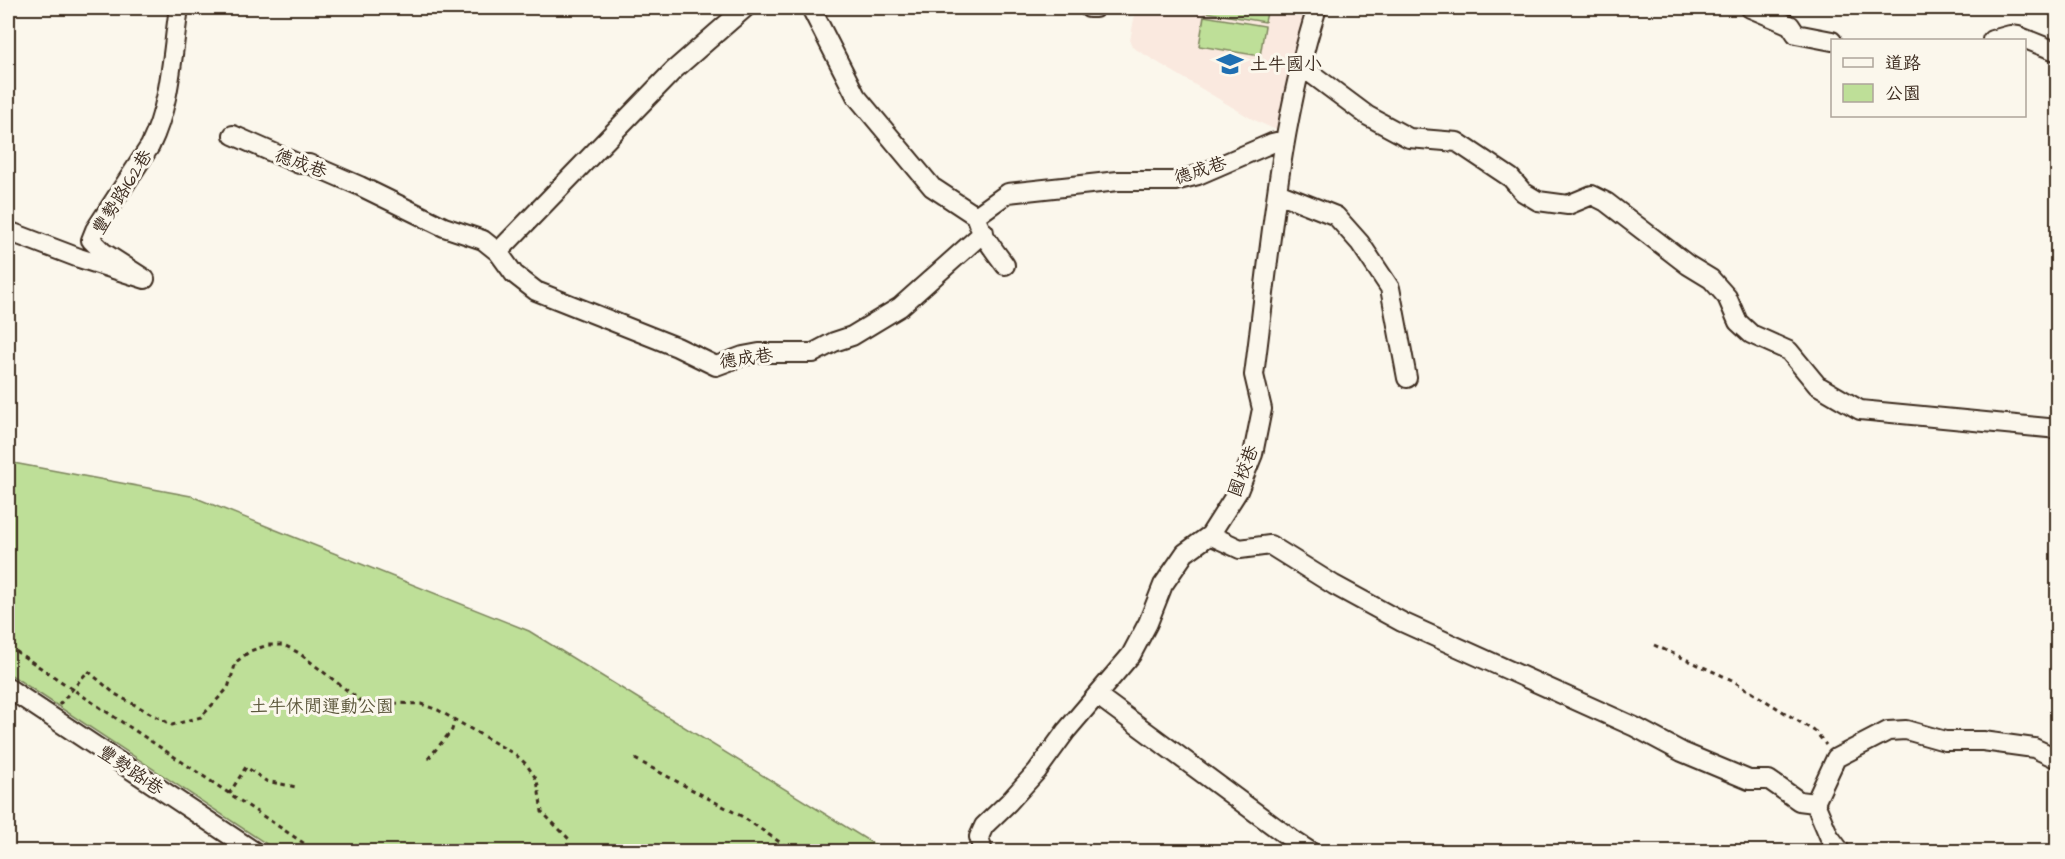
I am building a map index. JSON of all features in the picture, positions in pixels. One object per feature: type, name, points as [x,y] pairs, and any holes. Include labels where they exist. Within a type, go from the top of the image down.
[{"type":"street","name":"豐勢路162巷","points":[[8,231],[145,279],[104,252],[91,240],[95,230],[158,132],[165,103],[179,8]]},
{"type":"street","points":[[498,252],[674,70],[745,8]]},
{"type":"street","points":[[811,8],[856,96],[932,187],[980,224],[987,239],[1005,265]]},
{"type":"street","points":[[1089,8],[1095,8]]},
{"type":"street","name":"國校巷","points":[[982,852],[979,837],[984,826],[1023,786],[1066,731],[1131,655],[1148,623],[1163,585],[1185,553],[1210,535],[1238,491],[1253,454],[1262,409],[1254,375],[1285,140],[1301,66],[1317,8]]},
{"type":"street","points":[[1750,8],[1790,25],[1796,34],[1831,41]]},
{"type":"street","points":[[1995,39],[2010,34],[2026,39]]},
{"type":"street","points":[[2026,39],[2058,52]]},
{"type":"street","points":[[1301,66],[1368,116],[1409,138],[1457,142],[1511,178],[1523,192],[1538,201],[1568,205],[1592,195],[1605,202],[1688,265],[1711,279],[1726,297],[1738,322],[1751,334],[1789,351],[1817,385],[1860,410],[2058,429]]},
{"type":"street","name":"德成巷","points":[[233,135],[299,164],[309,164],[360,186],[444,227],[483,240],[498,252],[514,274],[536,291],[677,347],[716,366],[759,353],[813,353],[852,336],[900,307],[1008,193],[1118,181],[1175,181],[1198,175],[1272,142],[1285,140]]},
{"type":"street","points":[[1278,194],[1336,216],[1360,243],[1390,288],[1407,378]]},
{"type":"street","points":[[1210,535],[1240,549],[1270,545],[1334,585],[1402,622],[1635,727],[1682,752],[1749,780],[1769,780],[1799,801],[1815,803]]},
{"type":"street","name":"豐勢路1巷","points":[[8,688],[255,852]]},
{"type":"street","points":[[1098,696],[1311,852]]},
{"type":"street","points":[[1840,852],[1829,836],[1815,803],[1836,758],[1888,731],[1906,730],[1945,741],[1983,741],[2034,748],[2058,759]]},
{"type":"path","points":[[50,716],[88,671],[115,694],[172,725],[201,717],[228,688],[236,662],[250,651],[268,645],[284,645],[299,653],[362,702],[421,704],[455,718],[516,755],[526,764],[537,780],[542,812],[569,838]]},
{"type":"path","points":[[1654,645],[1732,680],[1816,732],[1836,758]]},
{"type":"path","points":[[8,646],[317,852]]},
{"type":"path","points":[[428,759],[452,730],[455,718]]},
{"type":"path","points":[[635,759],[743,817],[794,852]]},
{"type":"path","points":[[229,794],[246,767],[266,781],[296,787]]},
{"type":"shaded area","name":"土牛國小","points":[[1136,8],[1315,8],[1283,130],[1274,129],[1252,119],[1132,47],[1130,41]]},
{"type":"green space","points":[[1205,8],[1268,8],[1265,22],[1204,12]]},
{"type":"green space","points":[[1204,16],[1265,26],[1260,56],[1199,46]]},
{"type":"green space","name":"土牛休閒運動公園","points":[[8,462],[191,496],[529,631],[885,851],[277,851],[8,673]]},
{"type":"place","name":"土牛國小","points":[[1230,64]]}]
